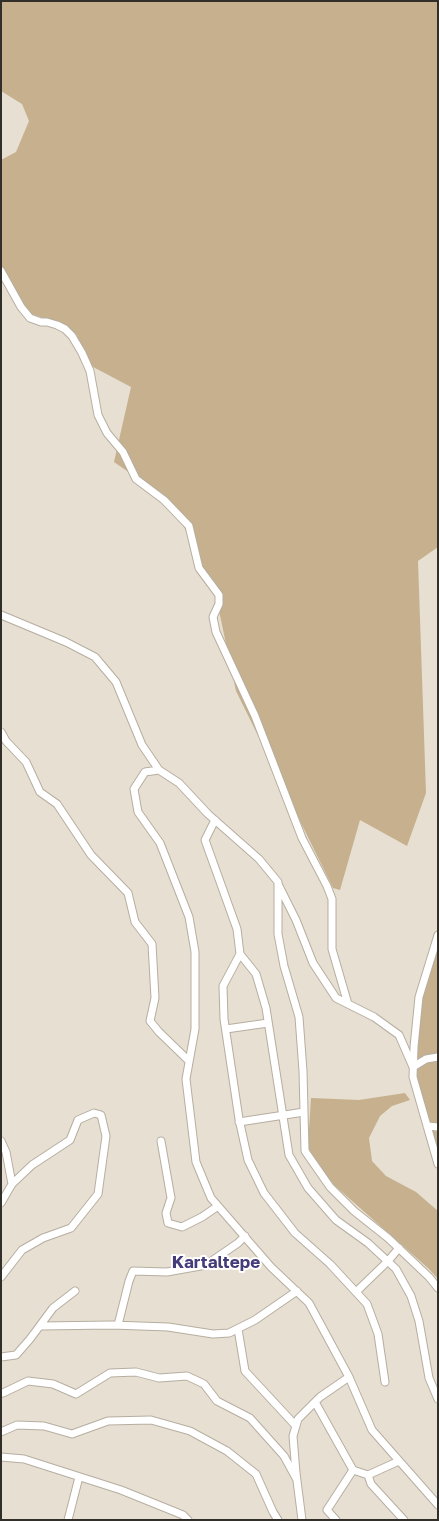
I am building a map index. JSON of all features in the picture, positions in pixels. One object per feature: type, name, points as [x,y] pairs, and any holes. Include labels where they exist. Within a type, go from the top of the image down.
[{"type":"street","points":[[1,271],[21,307],[30,318],[57,325],[65,329],[72,336],[90,370],[98,415],[107,433],[123,452],[136,479],[164,500],[189,526],[198,568],[219,595],[219,604],[214,617],[216,632],[255,716],[302,838],[327,886],[332,899],[332,949],[348,1004]]},
{"type":"street","points":[[1,615],[66,642],[95,657],[116,682],[142,745],[159,770],[179,783],[215,820],[260,859],[278,882],[296,920],[313,963],[336,998],[374,1017],[399,1035],[413,1067]]},
{"type":"street","points":[[1,732],[6,741],[26,762],[40,792],[57,804],[91,855],[128,893],[135,922],[152,944],[155,998],[150,1021],[189,1062]]},
{"type":"street","points":[[159,770],[145,772],[134,789],[138,812],[160,843],[189,917],[195,952],[195,1029],[186,1079],[196,1162],[211,1198],[271,1266],[309,1303],[349,1377],[372,1430],[438,1505]]},
{"type":"street","points":[[215,820],[205,840],[236,929],[240,954],[256,974],[266,1008],[289,1155],[308,1188],[336,1220],[368,1243],[396,1268],[411,1296],[419,1321],[428,1378],[437,1396]]},
{"type":"street","points":[[278,882],[278,934],[284,966],[299,1017],[303,1071],[304,1151],[330,1187],[354,1211],[399,1248],[429,1277],[438,1288]]},
{"type":"street","points":[[438,935],[419,997],[413,1067],[413,1077],[438,1164]]},
{"type":"street","points":[[240,954],[223,986],[226,1029],[240,1122],[248,1160],[264,1193],[295,1233],[330,1264],[367,1304],[378,1334],[385,1382]]},
{"type":"street","points":[[226,1029],[268,1023]]},
{"type":"street","points":[[413,1067],[426,1059],[438,1057]]},
{"type":"street","points":[[240,1122],[304,1112]]},
{"type":"street","points":[[1,1203],[12,1184],[32,1166],[70,1140],[78,1120],[94,1113],[101,1115],[106,1136],[98,1194],[71,1228],[44,1238],[22,1250],[1,1277]]},
{"type":"street","points":[[427,1126],[438,1127]]},
{"type":"street","points":[[1,1141],[6,1152],[12,1184]]},
{"type":"street","points":[[160,1141],[172,1198],[166,1213],[168,1223],[182,1227],[202,1217],[218,1206]]},
{"type":"street","points":[[1,1168],[9,1168]]},
{"type":"street","points":[[118,1326],[129,1281],[133,1271],[167,1272],[206,1265],[238,1243],[245,1236]]},
{"type":"street","points":[[356,1292],[388,1261],[399,1248]]},
{"type":"street","points":[[1,1357],[16,1355],[53,1308],[74,1291]]},
{"type":"street","points":[[40,1326],[168,1327],[213,1334],[230,1333],[254,1320],[296,1291]]},
{"type":"street","points":[[238,1328],[245,1370],[296,1426]]},
{"type":"street","points":[[1,1393],[28,1381],[53,1384],[76,1394],[110,1373],[136,1372],[159,1378],[187,1376],[204,1384],[217,1401],[250,1418],[284,1456],[296,1478]]},
{"type":"street","points":[[302,1520],[296,1478],[293,1436],[298,1419],[315,1402],[349,1377]]},
{"type":"street","points":[[315,1402],[353,1470],[368,1475],[400,1461]]},
{"type":"street","points":[[1,1432],[17,1426],[44,1426],[72,1434],[108,1421],[151,1420],[190,1431],[227,1451],[256,1474],[278,1520]]},
{"type":"street","points":[[1,1457],[24,1458],[121,1490],[183,1514],[188,1520]]},
{"type":"street","points":[[336,1520],[327,1510],[353,1470]]},
{"type":"street","points":[[368,1475],[370,1484],[404,1520]]},
{"type":"street","points":[[68,1520],[79,1477]]},
{"type":"shaded area","points":[[1,1],[438,1],[438,547],[418,561],[426,793],[407,846],[360,820],[340,890],[333,888],[236,691],[214,587],[197,559],[185,529],[166,498],[114,462],[131,387],[80,360],[77,335],[55,322],[26,312],[1,266],[1,160],[16,152],[29,121],[22,104],[1,91]]},
{"type":"shaded area","points":[[438,935],[438,1164],[413,1077],[419,997]]},
{"type":"shaded area","points":[[405,1093],[410,1100],[392,1106],[380,1116],[369,1138],[372,1161],[386,1176],[416,1192],[438,1211],[438,1279],[429,1269],[334,1185],[312,1158],[308,1145],[311,1098],[359,1100]]},
{"type":"district","name":"Kartaltepe","points":[[216,1263]]}]
